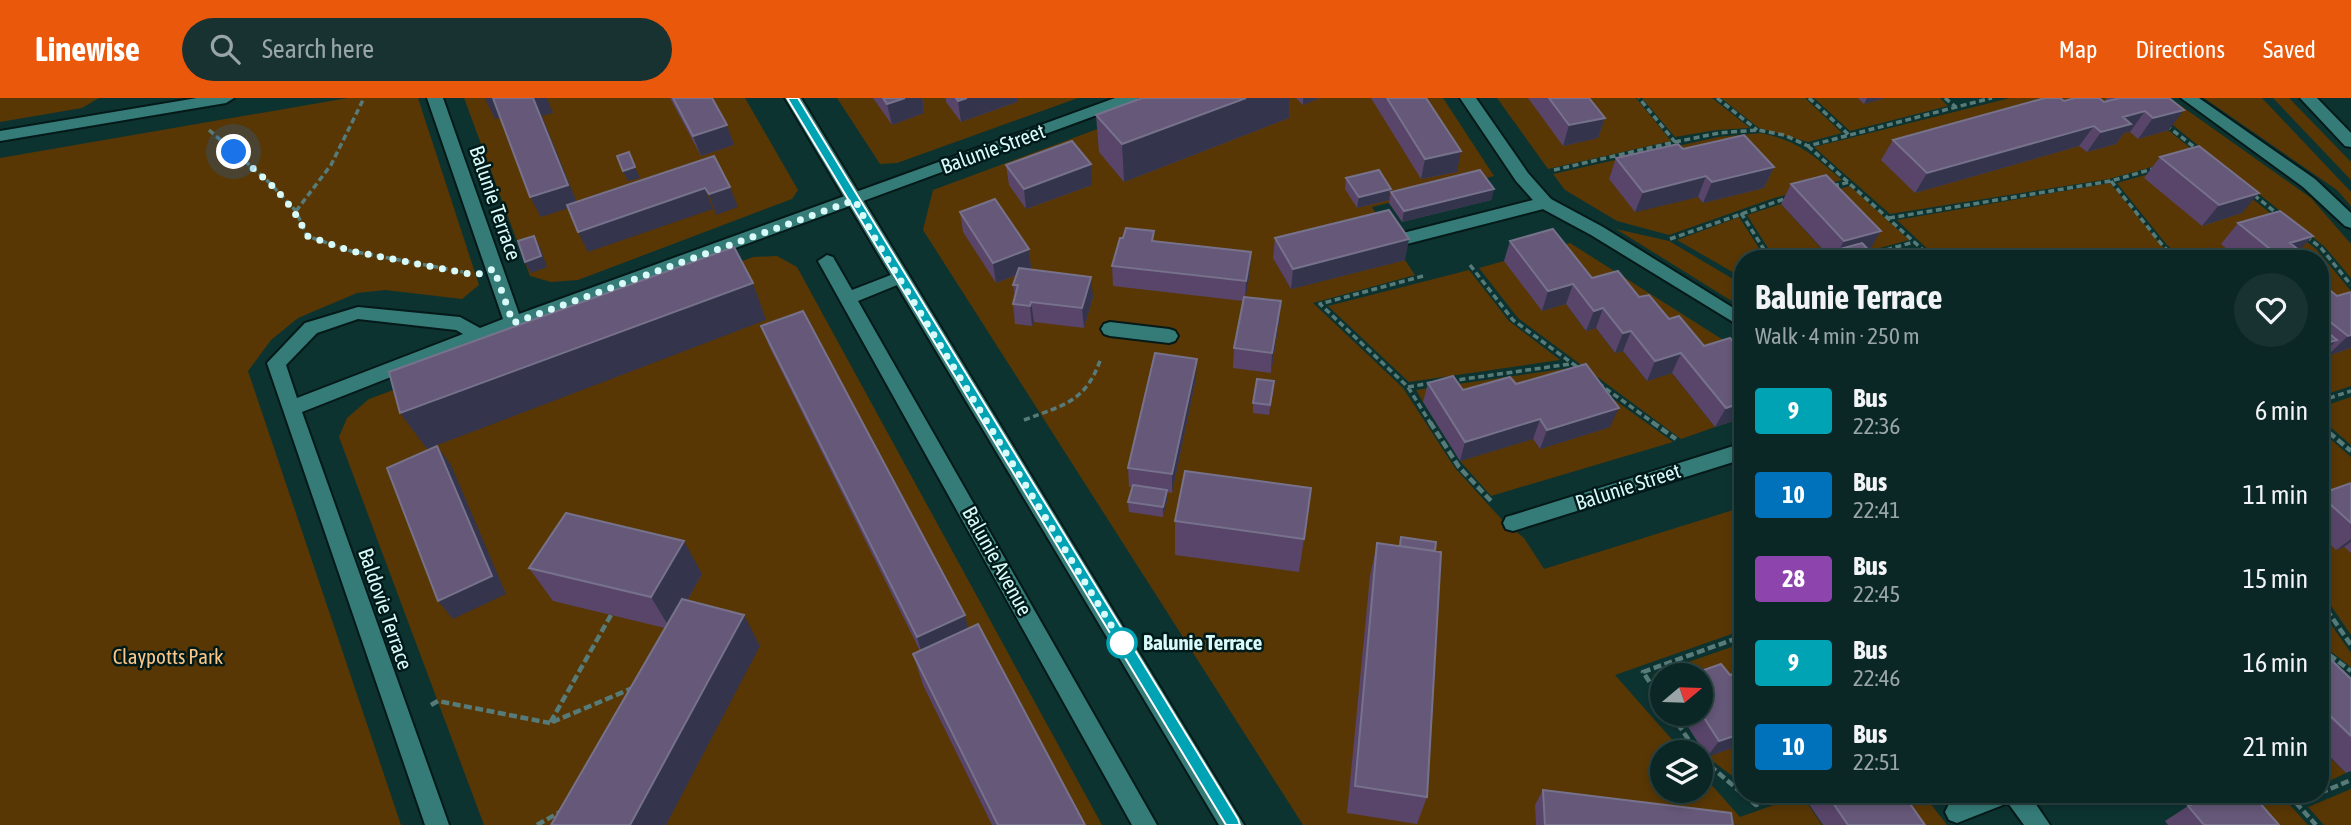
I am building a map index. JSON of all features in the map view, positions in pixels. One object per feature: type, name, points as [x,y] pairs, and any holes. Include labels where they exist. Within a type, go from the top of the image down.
[{"type":"street","points":[[125,116],[130,98]]},
{"type":"street","points":[[0,136],[226,98]]},
{"type":"street","name":"Balunie Terrace","points":[[435,98],[513,323]]},
{"type":"street","points":[[793,98],[855,200],[873,235],[1232,825]]},
{"type":"street","name":"Balunie Street","points":[[855,200],[1130,98]]},
{"type":"street","points":[[1468,98],[1522,177],[1545,203],[1597,231],[1734,316]]},
{"type":"street","points":[[2189,98],[2309,183],[2351,222]]},
{"type":"street","points":[[2308,98],[2351,142]]},
{"type":"street","points":[[290,408],[480,335],[855,200]]},
{"type":"street","points":[[1399,240],[1545,203]]},
{"type":"street","name":"Balunie Avenue","points":[[827,261],[1145,825]]},
{"type":"street","points":[[848,298],[901,277]]},
{"type":"street","name":"Baldovie Terrace","points":[[437,825],[276,363],[311,328],[358,313],[460,324],[480,335]]},
{"type":"street","points":[[1110,329],[1169,336]]},
{"type":"street","name":"Balunie Street","points":[[1513,523],[1734,454]]},
{"type":"street","points":[[1957,812],[1980,803]]},
{"type":"street","points":[[2022,803],[2038,825]]},
{"type":"path","points":[[296,211],[331,165],[364,98]]},
{"type":"path","points":[[1639,98],[1675,142]]},
{"type":"path","points":[[1717,98],[1758,130]]},
{"type":"path","points":[[1809,98],[1849,135]]},
{"type":"path","points":[[1945,98],[1956,107]]},
{"type":"path","points":[[1808,146],[1992,98]]},
{"type":"path","points":[[181,106],[270,183],[296,211],[307,236],[351,251],[475,275],[494,269]]},
{"type":"path","points":[[2163,122],[2204,155]]},
{"type":"path","points":[[1522,177],[1719,133],[1758,130],[1784,135],[1808,146],[1923,250]]},
{"type":"path","points":[[1889,218],[2111,181],[2164,166]]},
{"type":"path","points":[[2111,181],[2169,250]]},
{"type":"path","points":[[1825,188],[1849,182]]},
{"type":"path","points":[[2246,189],[2289,223]]},
{"type":"path","points":[[1670,239],[1790,198]]},
{"type":"path","points":[[1741,213],[1764,250]]},
{"type":"path","points":[[2300,232],[2323,250]]},
{"type":"path","points":[[1885,250],[1914,242]]},
{"type":"path","points":[[2329,258],[2351,285]]},
{"type":"path","points":[[1470,265],[1513,320],[1583,372]]},
{"type":"path","points":[[1423,276],[1320,304],[1408,387],[1459,467],[1513,523]]},
{"type":"path","points":[[994,432],[1077,399],[1088,391],[1095,381],[1110,329]]},
{"type":"path","points":[[1449,381],[1572,363]]},
{"type":"path","points":[[1594,380],[1707,462]]},
{"type":"path","points":[[1408,387],[1435,383]]},
{"type":"path","points":[[2329,398],[2351,391]]},
{"type":"path","points":[[2329,433],[2351,451]]},
{"type":"path","points":[[2329,613],[2351,645]]},
{"type":"path","points":[[550,723],[611,615]]},
{"type":"path","points":[[1668,663],[1734,639]]},
{"type":"path","points":[[2329,655],[2351,671]]},
{"type":"path","points":[[1650,669],[1643,672],[1650,683]]},
{"type":"path","points":[[400,720],[438,701],[550,723],[645,683]]},
{"type":"path","points":[[1713,768],[1734,786]]},
{"type":"path","points":[[2329,789],[2351,780]]},
{"type":"path","points":[[2296,803],[2316,825]]},
{"type":"path","points":[[537,825],[572,805]]},
{"type":"green space","points":[[0,98],[99,98],[82,108],[0,122]]},
{"type":"green space","name":"Claypotts Park","points":[[348,98],[418,98],[479,285],[462,299],[385,290],[357,293],[298,318],[271,340],[248,371],[401,825],[0,825],[0,158]]},
{"type":"green space","points":[[464,98],[745,98],[798,190],[792,199],[578,280],[551,282],[530,276]]},
{"type":"green space","points":[[837,98],[1078,98],[897,163],[880,164]]},
{"type":"green space","points":[[1181,98],[1443,98],[1494,176],[1372,207],[1386,230],[1274,259],[1291,289],[1405,260],[1415,275],[1313,303],[1403,388],[1455,468],[1505,523],[1524,538],[1544,569],[1734,510],[1734,633],[1615,675],[1650,715],[1650,726],[1660,726],[1672,740],[1650,740],[1650,803],[1713,803],[1713,787],[1740,817],[1779,803],[1807,803],[1822,825],[1303,825],[923,230],[933,190]]},
{"type":"green space","points":[[1497,98],[1636,98],[1671,141],[1548,169]]},
{"type":"green space","points":[[1642,98],[1712,98],[1750,128],[1675,137]]},
{"type":"green space","points":[[1721,98],[1805,98],[1842,133],[1808,142],[1759,128]]},
{"type":"green space","points":[[1814,98],[1940,98],[1948,106],[1850,131]]},
{"type":"green space","points":[[2010,98],[2128,98],[2198,154],[2109,179],[1890,214],[1814,147]]},
{"type":"green space","points":[[2139,98],[2170,98],[2311,198],[2351,244],[2351,278],[2325,247]]},
{"type":"green space","points":[[2204,98],[2262,98],[2351,192],[2351,206],[2337,190]]},
{"type":"green space","points":[[2273,98],[2289,98],[2351,162],[2351,180]]},
{"type":"green space","points":[[1760,133],[1785,140],[1814,156],[1842,180],[1774,198],[1669,235],[1617,221],[1565,190],[1553,174],[1718,137]],"holes":[[[1735,155],[1764,187],[1703,203],[1698,197],[1636,212]]]},
{"type":"green space","points":[[2202,159],[2317,250],[2172,250],[2117,183]]},
{"type":"green space","points":[[2110,183],[2166,250],[1929,250],[1897,220]]},
{"type":"green space","points":[[1850,186],[1909,240],[1868,250],[1816,195]]},
{"type":"green space","points":[[1781,204],[1823,250],[1769,250],[1747,215]]},
{"type":"green space","points":[[1739,217],[1760,250],[1734,250],[1734,273],[1677,240]]},
{"type":"green space","points":[[1616,229],[1669,241],[1734,280],[1734,302]]},
{"type":"green space","points":[[1570,243],[1734,347],[1734,352],[1695,366],[1547,249]]},
{"type":"green space","points":[[777,256],[797,267],[1102,825],[484,825],[339,437],[347,418],[369,399],[753,257]]},
{"type":"green space","points":[[1504,261],[1566,304],[1586,331],[1596,328],[1615,353],[1623,351],[1647,381],[1672,373],[1715,427],[1681,439],[1518,318],[1479,268]]},
{"type":"green space","points":[[2329,265],[2351,291],[2351,386],[2329,393]]},
{"type":"green space","points":[[1469,270],[1509,321],[1560,360],[1409,382],[1328,306]]},
{"type":"green space","points":[[1570,368],[1673,442],[1491,496],[1460,461],[1533,439],[1540,449],[1610,427],[1448,395],[1423,402],[1416,390]]},
{"type":"green space","points":[[2351,397],[2351,445],[2329,426],[2329,404]]},
{"type":"green space","points":[[2329,438],[2351,457],[2351,635],[2329,603]]},
{"type":"green space","points":[[2329,622],[2351,653],[2351,667],[2329,650]]},
{"type":"green space","points":[[1734,646],[1734,682],[1713,678],[1713,663],[1686,663]]},
{"type":"green space","points":[[1734,747],[1734,777],[1713,762],[1713,755]]},
{"type":"green space","points":[[2329,757],[2346,773],[2329,781]]},
{"type":"green space","points":[[2351,789],[2351,825],[2324,825],[2308,807],[2318,803],[2329,803],[2329,798]]},
{"type":"green space","points":[[1881,803],[1930,803],[1947,825],[1897,825]]},
{"type":"green space","points":[[2232,803],[2288,803],[2308,825],[2241,825]]},
{"type":"building","points":[[493,98],[533,98],[568,185],[530,197]]},
{"type":"building","points":[[673,98],[712,98],[727,125],[693,136]]},
{"type":"building","points":[[883,98],[905,98],[887,104]]},
{"type":"building","points":[[1142,98],[1246,98],[1122,144],[1096,115]]},
{"type":"building","points":[[1387,98],[1426,98],[1461,151],[1425,159]]},
{"type":"building","points":[[1549,98],[1589,98],[1605,118],[1569,125]]},
{"type":"building","points":[[2045,98],[2060,98],[2064,101],[2099,98],[2104,102],[2120,98],[2169,98],[2184,110],[2153,118],[2145,111],[2123,117],[2131,124],[2101,132],[2094,126],[1927,173],[1893,140]]},
{"type":"building","points":[[1744,135],[1774,167],[1712,182],[1706,176],[1643,192],[1616,158],[1678,144],[1683,149]]},
{"type":"building","points":[[1072,141],[1091,164],[1024,189],[1006,165]]},
{"type":"building","points":[[2199,146],[2259,193],[2219,205],[2160,157]]},
{"type":"building","points":[[629,152],[635,167],[623,171],[617,156]]},
{"type":"building","points":[[714,156],[730,187],[709,194],[705,188],[578,232],[567,205]]},
{"type":"building","points":[[1379,170],[1391,189],[1359,197],[1346,178]]},
{"type":"building","points":[[1480,170],[1494,189],[1404,211],[1391,192]]},
{"type":"building","points":[[1826,175],[1881,231],[1844,241],[1791,184]]},
{"type":"building","points":[[995,199],[1029,249],[993,263],[960,212]]},
{"type":"building","points":[[1389,210],[1409,239],[1293,269],[1275,238]]},
{"type":"building","points":[[2280,211],[2313,236],[2290,243],[2299,250],[2267,250],[2270,249],[2238,223]]},
{"type":"building","points":[[1126,228],[1154,231],[1152,241],[1251,252],[1246,281],[1112,266],[1120,238],[1123,238]]},
{"type":"building","points":[[1553,229],[1592,278],[1618,271],[1639,297],[1649,295],[1669,319],[1679,316],[1704,346],[1730,338],[1734,343],[1734,405],[1726,408],[1681,353],[1655,361],[1631,331],[1623,333],[1603,308],[1594,311],[1573,284],[1548,291],[1510,241]]},
{"type":"building","points":[[534,236],[541,256],[525,262],[518,241]]},
{"type":"building","points":[[1862,243],[1869,250],[1836,250]]},
{"type":"building","points":[[734,247],[753,283],[400,413],[389,372]]},
{"type":"building","points":[[1019,268],[1091,277],[1082,308],[1031,302],[1030,306],[1013,304],[1018,285],[1013,285]]},
{"type":"building","points":[[2329,289],[2337,296],[2351,292],[2351,335],[2348,336],[2329,321]]},
{"type":"building","points":[[1244,297],[1281,301],[1272,353],[1234,348]]},
{"type":"building","points":[[803,311],[965,615],[917,637],[761,326]]},
{"type":"building","points":[[2329,333],[2337,340],[2329,342]]},
{"type":"building","points":[[1155,353],[1197,359],[1172,474],[1128,468]]},
{"type":"building","points":[[1586,364],[1619,408],[1547,430],[1540,419],[1465,442],[1428,383],[1453,376],[1463,390],[1510,377],[1516,384]]},
{"type":"building","points":[[1257,379],[1274,381],[1270,405],[1253,403]]},
{"type":"building","points":[[437,446],[492,576],[438,601],[387,468]]},
{"type":"building","points":[[1185,471],[1311,488],[1304,539],[1175,521]]},
{"type":"building","points":[[2351,483],[2351,523],[2329,503],[2329,491]]},
{"type":"building","points":[[1133,485],[1167,490],[1163,507],[1128,502]]},
{"type":"building","points":[[566,513],[684,541],[651,597],[529,568]]},
{"type":"building","points":[[1401,537],[1436,542],[1435,551],[1400,546]]},
{"type":"building","points":[[1377,543],[1441,552],[1427,797],[1355,786]]},
{"type":"building","points":[[682,599],[744,615],[630,825],[551,825]]},
{"type":"building","points":[[978,624],[1085,825],[998,825],[913,654]]},
{"type":"building","points":[[2329,658],[2351,679],[2351,736],[2329,715]]},
{"type":"building","points":[[1721,664],[1730,675],[1734,674],[1734,736],[1719,741],[1709,726],[1713,726],[1713,667]]},
{"type":"building","points":[[1543,790],[1731,813],[1733,825],[1545,825]]},
{"type":"building","points":[[1833,803],[1909,803],[1925,825],[1848,825]]},
{"type":"building","points":[[2195,803],[2260,803],[2279,825],[2204,825],[2188,806]]},
{"type":"bus line","name":"9","points":[[793,98],[855,200],[873,235],[1232,825]]},
{"type":"place","name":"Balunie Terrace","points":[[1122,643]]},
{"type":"route","points":[[234,152],[270,183],[296,211],[307,236],[351,251],[475,275],[494,269],[513,323],[855,200],[873,235],[1122,643]]}]
